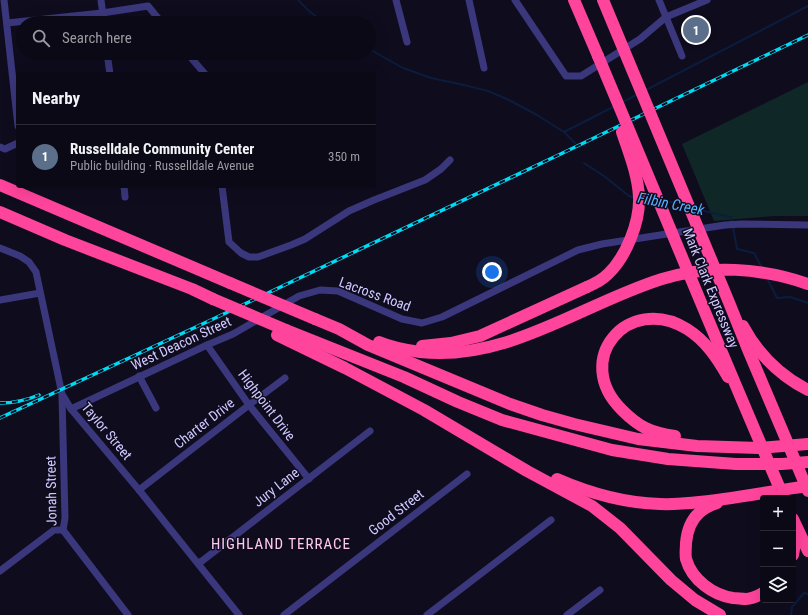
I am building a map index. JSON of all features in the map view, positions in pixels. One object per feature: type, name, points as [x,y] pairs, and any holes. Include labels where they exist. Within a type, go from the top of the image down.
[{"type":"highway","name":"Mark Clark Expressway","points":[[574,0],[783,495]]},
{"type":"highway","name":"Mark Clark Expressway","points":[[603,0],[808,491]]},
{"type":"highway","points":[[339,329],[397,344],[415,346],[462,340],[480,336],[587,288],[608,274],[616,265],[628,244],[638,212],[639,197],[633,166],[598,56]]},
{"type":"highway","points":[[0,186],[339,329],[368,345],[426,370],[510,404],[542,415],[638,439],[697,446],[758,448],[808,444]]},
{"type":"highway","points":[[0,212],[65,240],[192,289],[281,333],[424,410],[528,471],[592,506],[620,528],[671,580],[695,600],[720,615]]},
{"type":"highway","points":[[365,336],[388,346],[404,350],[447,353],[502,344],[662,279],[702,271],[726,270],[766,273],[808,284]]},
{"type":"highway","points":[[728,300],[750,340],[761,353],[783,374],[808,390]]},
{"type":"highway","points":[[739,394],[711,350],[688,329],[674,322],[643,320],[628,325],[615,334],[606,348],[602,372],[606,386],[612,398],[637,424],[656,433],[739,448]]},
{"type":"highway","points":[[281,333],[404,377],[502,420],[612,450],[668,460],[736,464],[782,464],[808,462]]},
{"type":"highway","points":[[497,453],[585,490],[601,495],[659,504],[695,503],[808,486]]},
{"type":"highway","points":[[738,497],[707,507],[692,521],[686,538],[686,558],[695,575],[706,587],[713,591],[727,597],[746,599],[760,595]]},
{"type":"highway","points":[[796,525],[808,551]]},
{"type":"street","points":[[4,0],[16,107]]},
{"type":"street","points":[[101,0],[103,16]]},
{"type":"street","points":[[396,0],[407,42]]},
{"type":"street","points":[[468,0],[484,68]]},
{"type":"street","points":[[515,0],[566,76],[581,76],[640,39],[666,17],[707,0]]},
{"type":"street","points":[[659,0],[682,56]]},
{"type":"street","points":[[74,16],[148,6],[156,16]]},
{"type":"street","points":[[7,23],[16,22]]},
{"type":"street","points":[[108,60],[110,72]]},
{"type":"street","points":[[193,60],[203,72]]},
{"type":"street","points":[[0,147],[5,149],[16,144]]},
{"type":"street","points":[[222,188],[229,242],[241,253],[249,257],[258,257],[305,239],[349,211],[425,180],[450,160]]},
{"type":"street","points":[[124,188],[125,197]]},
{"type":"street","name":"Lacross Road","points":[[299,296],[320,290],[338,291],[402,319],[422,323],[442,317],[578,250],[602,244],[725,225],[808,225]]},
{"type":"street","name":"Taylor Street","points":[[0,248],[20,256],[29,262],[36,272],[62,394],[71,409],[139,490],[239,615]]},
{"type":"street","points":[[0,300],[40,293]]},
{"type":"street","name":"West Deacon Street","points":[[71,409],[139,376],[233,334],[299,296]]},
{"type":"street","name":"Highpoint Drive","points":[[207,345],[249,405],[308,479]]},
{"type":"street","points":[[139,376],[156,408]]},
{"type":"street","name":"Charter Drive","points":[[139,490],[285,378]]},
{"type":"street","name":"Jonah Street","points":[[62,394],[65,518],[63,530],[128,615]]},
{"type":"street","name":"Jury Lane","points":[[198,563],[370,431]]},
{"type":"street","name":"Good Street","points":[[284,615],[467,474]]},
{"type":"street","points":[[427,615],[551,520]]},
{"type":"street","points":[[0,571],[54,530],[63,530]]},
{"type":"street","points":[[566,615],[600,590]]},
{"type":"green space","points":[[808,82],[808,216],[774,216],[714,221],[682,144]]},
{"type":"waterway","name":"Filbin Creek","points":[[298,0],[316,16]]},
{"type":"waterway","points":[[646,90],[808,6]]},
{"type":"waterway","name":"Filbin Creek","points":[[376,53],[403,68],[431,78],[488,91],[509,100],[564,132],[575,143]]},
{"type":"waterway","points":[[623,102],[638,94]]},
{"type":"waterway","points":[[564,132],[615,106]]},
{"type":"waterway","name":"Filbin Creek","points":[[584,163],[604,176],[629,196],[635,198]]},
{"type":"waterway","name":"Filbin Creek","points":[[643,200],[647,202],[654,202]]},
{"type":"waterway","name":"Filbin Creek","points":[[665,202],[675,202],[684,205]]},
{"type":"waterway","name":"Filbin Creek","points":[[694,208],[731,217],[732,222]]},
{"type":"waterway","name":"Filbin Creek","points":[[733,227],[737,249],[754,253],[762,268]]},
{"type":"waterway","name":"Filbin Creek","points":[[767,278],[777,298],[790,297],[808,303]]},
{"type":"waterway","points":[[791,615],[792,607],[804,593],[808,594]]},
{"type":"railway","points":[[0,418],[211,320],[808,35]]},
{"type":"railway","points":[[0,403],[20,401],[39,395]]},
{"type":"place","name":"Russelldale Community Center","points":[[696,30]]},
{"type":"district","name":"HIGHLAND TERRACE","points":[[281,544]]}]
